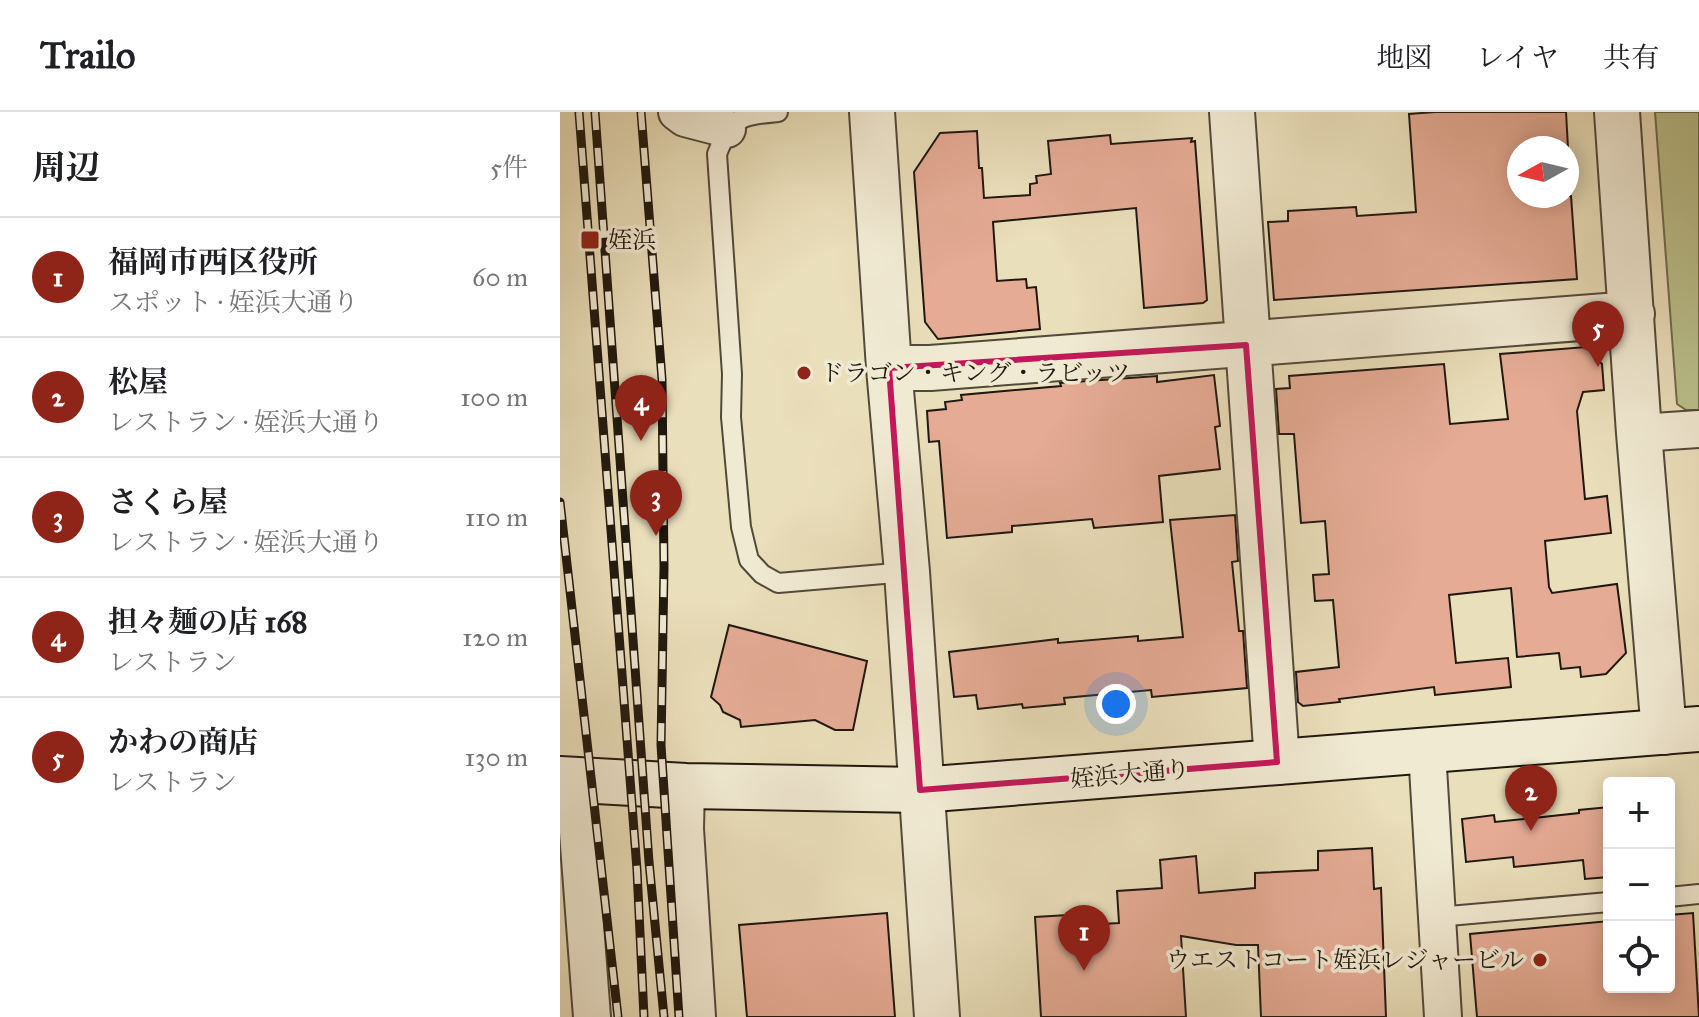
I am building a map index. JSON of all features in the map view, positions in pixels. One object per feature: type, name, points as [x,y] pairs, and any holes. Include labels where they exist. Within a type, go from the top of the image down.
[{"type":"street","points":[[677,112],[685,118],[727,129]]},
{"type":"street","points":[[872,112],[937,1017]]},
{"type":"street","points":[[1232,112],[1277,762]]},
{"type":"street","points":[[1617,112],[1639,433],[1682,730]]},
{"type":"street","points":[[889,368],[930,368],[1632,314]]},
{"type":"street","points":[[1639,433],[1699,429]]},
{"type":"street","name":"姪浜大通り","points":[[567,779],[686,786],[920,790],[1682,730]]},
{"type":"street","points":[[1427,751],[1443,1017]]},
{"type":"street","points":[[567,779],[592,1017]]},
{"type":"street","points":[[686,786],[685,829],[697,1017]]},
{"type":"lane","points":[[778,112],[739,119],[727,129],[717,154],[732,374],[731,417],[741,527],[749,560],[762,574],[778,583],[907,572]]},
{"type":"lane","points":[[1675,896],[1699,894]]},
{"type":"lane","points":[[1437,917],[1603,903]]},
{"type":"highlighted area","points":[[1246,345],[1277,762],[920,790],[889,368]]},
{"type":"green space","points":[[1655,112],[1699,112],[1699,410],[1686,410],[1677,404]]},
{"type":"building","points":[[1566,112],[1567,136],[1507,136],[1507,208],[1572,208],[1577,279],[1274,300],[1268,222],[1288,221],[1288,211],[1356,207],[1357,216],[1416,212],[1409,114]]},
{"type":"building","points":[[977,131],[984,198],[1030,195],[1030,184],[1037,183],[1036,176],[1051,174],[1048,141],[1110,135],[1111,144],[1192,138],[1191,142],[1195,141],[1207,300],[1203,303],[1144,308],[1136,208],[993,222],[997,281],[1026,279],[1027,288],[1036,287],[1040,329],[938,339],[925,322],[914,172],[940,133]]},
{"type":"building","points":[[1586,347],[1602,364],[1604,390],[1583,392],[1577,411],[1585,499],[1607,496],[1611,533],[1545,541],[1549,587],[1552,593],[1617,584],[1626,653],[1606,674],[1581,677],[1580,667],[1561,669],[1559,653],[1517,657],[1511,588],[1449,595],[1456,663],[1508,658],[1511,687],[1435,695],[1434,687],[1303,706],[1298,702],[1296,672],[1339,667],[1333,600],[1315,601],[1313,575],[1329,574],[1325,521],[1301,523],[1294,434],[1279,434],[1276,389],[1290,388],[1289,376],[1444,364],[1450,424],[1508,419],[1500,354]]},
{"type":"building","points":[[1214,375],[1220,426],[1215,427],[1220,469],[1159,476],[1163,522],[1094,528],[1092,519],[1012,526],[1012,532],[947,538],[939,441],[929,442],[927,411],[946,409],[945,402],[962,400],[961,395],[1061,386],[1060,383],[1157,376],[1157,382]]},
{"type":"building","points":[[1235,515],[1238,561],[1232,562],[1239,631],[1243,631],[1247,688],[1152,697],[1151,690],[1064,698],[1065,704],[1023,708],[1022,704],[978,709],[976,695],[954,697],[949,652],[1058,639],[1058,643],[1138,636],[1138,641],[1183,637],[1170,520]]},
{"type":"building","points":[[729,625],[867,661],[853,730],[835,730],[815,720],[741,727],[740,720],[723,712],[711,697]]},
{"type":"building","points":[[1603,808],[1603,878],[1585,879],[1583,860],[1514,867],[1513,857],[1466,862],[1462,819],[1494,815],[1495,822],[1579,813],[1579,810]]},
{"type":"building","points":[[1372,848],[1374,889],[1381,888],[1386,1017],[1261,1017],[1258,945],[1236,945],[1181,936],[1186,1017],[1041,1017],[1035,917],[1068,915],[1069,926],[1119,923],[1117,891],[1162,888],[1160,860],[1196,856],[1199,893],[1255,888],[1255,873],[1318,870],[1318,851]]},
{"type":"building","points":[[887,913],[895,1017],[747,1017],[739,925]]},
{"type":"building","name":"ウエストコート姪浜レジャービル","points":[[1693,913],[1699,1017],[1477,1017],[1470,934],[1603,922],[1603,993],[1675,993],[1675,914]]},
{"type":"railway","points":[[579,112],[637,870],[644,1017]]},
{"type":"railway","points":[[595,112],[649,862],[664,1017]]},
{"type":"railway","points":[[641,112],[662,379],[664,567],[661,745],[679,1017]]},
{"type":"railway","points":[[560,502],[618,1017]]},
{"type":"place","name":"姪浜","points":[[590,240]]},
{"type":"place","name":"かわの商店","points":[[1598,367]]},
{"type":"place","name":"ドラゴン・キング・ラビッツ","points":[[804,373]]},
{"type":"place","name":"担々麺の店 168","points":[[641,441]]},
{"type":"place","name":"さくら屋","points":[[656,536]]},
{"type":"place","name":"松屋","points":[[1531,831]]},
{"type":"place","name":"ウエストコート姪浜レジャービル","points":[[1540,960]]},
{"type":"place","name":"福岡市西区役所","points":[[1084,971]]}]
